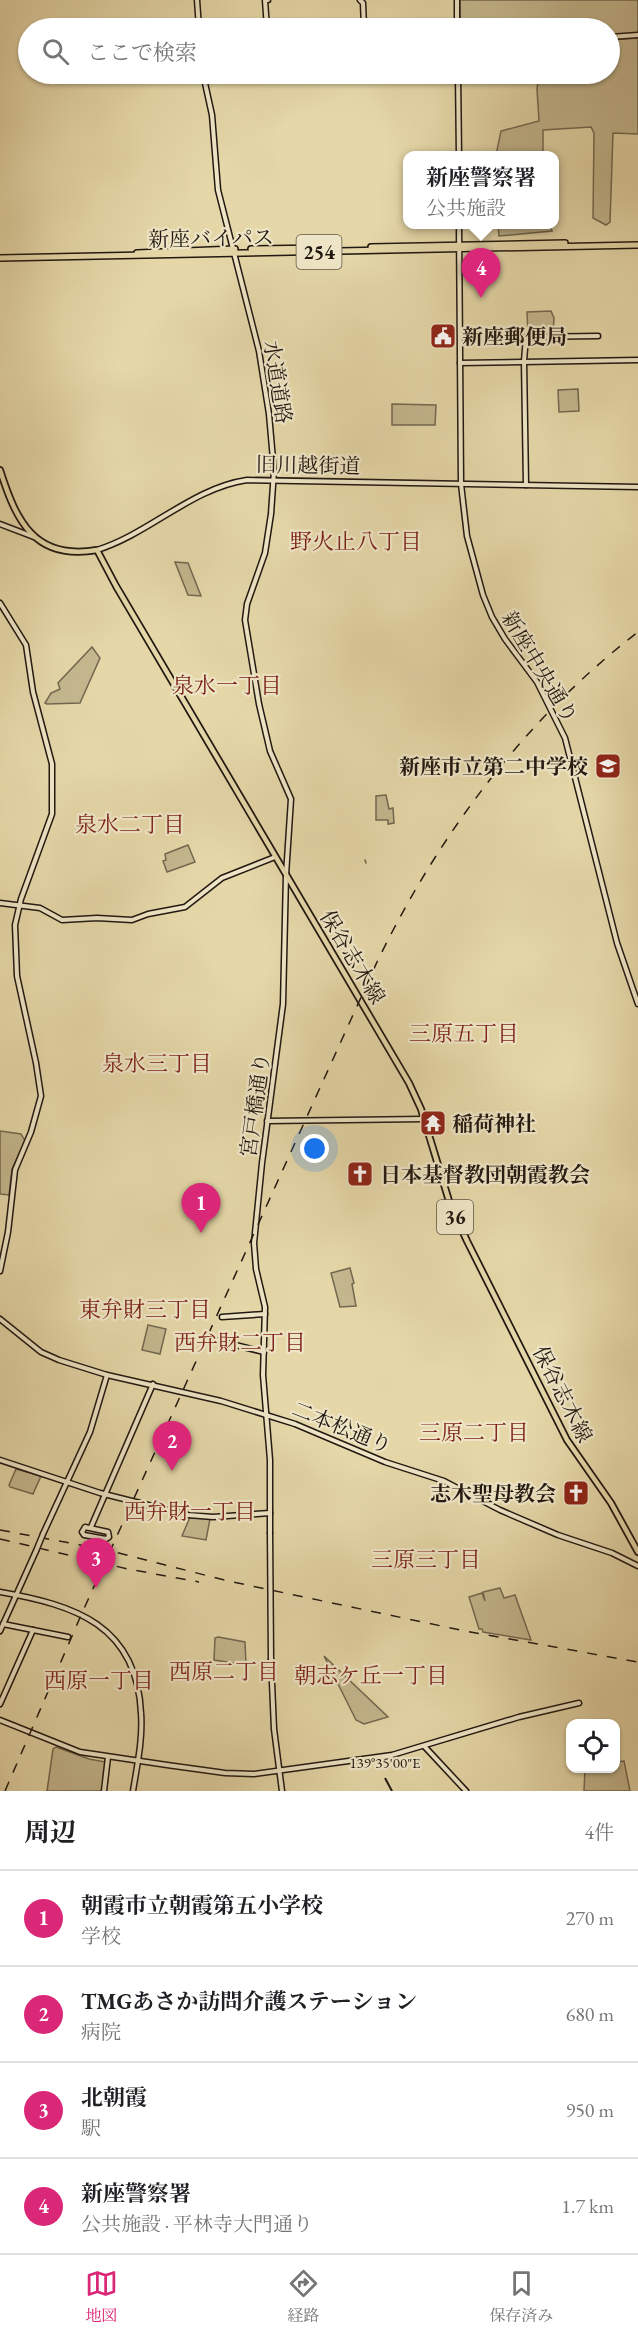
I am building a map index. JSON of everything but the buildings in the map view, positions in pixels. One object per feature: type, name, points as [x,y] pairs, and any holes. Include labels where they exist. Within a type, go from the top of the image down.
[{"type":"highway","name":"新座バイパス","points":[[0,257],[638,243]]},
{"type":"main road","points":[[0,470],[13,508],[34,537]]},
{"type":"main road","name":"旧川越街道","points":[[34,537],[63,549],[97,550]]},
{"type":"main road","name":"保谷志木線","points":[[97,550],[116,586],[395,1058],[417,1099],[449,1201],[467,1241],[562,1431],[615,1509],[638,1552]]},
{"type":"street","points":[[197,0],[198,18]]},
{"type":"street","points":[[266,18],[265,0],[268,0]]},
{"type":"street","points":[[360,0],[363,3],[364,18]]},
{"type":"street","points":[[457,0],[457,18]]},
{"type":"street","points":[[620,36],[638,35]]},
{"type":"street","name":"水道道路","points":[[205,84],[212,115],[218,190],[259,351],[269,414],[274,480],[272,514],[266,546],[247,604],[245,620],[259,704],[270,751],[291,799]]},
{"type":"street","points":[[458,84],[459,151]]},
{"type":"street","name":"新座中央通り","points":[[459,229],[461,484],[465,526],[487,605],[501,632],[543,692],[567,744],[617,944],[638,1004]]},
{"type":"street","points":[[526,485],[524,362],[526,337],[598,336]]},
{"type":"street","points":[[460,363],[638,360]]},
{"type":"street","name":"旧川越街道","points":[[97,550],[223,486],[247,480],[638,487]]},
{"type":"street","name":"旧川越街道","points":[[0,524],[34,537]]},
{"type":"street","points":[[20,533],[24,526]]},
{"type":"street","points":[[0,603],[26,645],[33,692],[52,764],[52,819],[19,904],[15,925],[16,976],[36,1063],[40,1096],[31,1132],[15,1170],[8,1232],[0,1271]]},
{"type":"street","name":"宮戸橋通り","points":[[282,1791],[274,1729],[271,1660],[270,1468],[266,1414],[265,1314],[256,1269],[254,1244],[267,1121],[283,1004],[286,875],[291,799]]},
{"type":"street","points":[[0,903],[40,908],[62,920],[135,919],[185,906],[222,878],[275,857]]},
{"type":"street","points":[[267,1121],[424,1119]]},
{"type":"street","points":[[222,1317],[265,1314]]},
{"type":"street","name":"二本松通り","points":[[0,1319],[46,1354],[107,1375],[153,1384],[266,1414],[403,1468],[444,1481],[500,1510],[638,1566]]},
{"type":"street","points":[[212,1339],[264,1352]]},
{"type":"street","points":[[0,1631],[96,1415],[107,1375]]},
{"type":"street","points":[[91,1527],[153,1384]]},
{"type":"street","points":[[0,1460],[105,1494],[200,1516],[270,1513]]},
{"type":"street","points":[[84,1527],[91,1527],[108,1532],[108,1538],[82,1533],[84,1527]]},
{"type":"street","points":[[0,1592],[63,1606],[99,1626],[120,1645],[132,1666],[141,1706],[138,1761],[133,1791]]},
{"type":"street","points":[[3,1624],[68,1637]]},
{"type":"street","points":[[0,1704],[33,1630]]},
{"type":"street","points":[[0,1720],[80,1752],[225,1773],[254,1774],[381,1757],[425,1747],[527,1715],[579,1703]]},
{"type":"street","points":[[425,1747],[466,1791]]},
{"type":"street","points":[[104,1791],[108,1757]]},
{"type":"shaded area","points":[[460,0],[638,0],[638,34],[620,35],[620,18],[460,18]]},
{"type":"shaded area","points":[[638,38],[638,134],[613,133],[610,222],[606,225],[593,218],[594,133],[591,127],[543,130],[543,151],[497,151],[501,131],[539,121],[538,84],[620,84],[620,39]]},
{"type":"shaded area","points":[[498,229],[551,229],[552,231],[499,236]]},
{"type":"shaded area","points":[[551,311],[554,318],[553,333],[528,335],[527,312]]},
{"type":"shaded area","points":[[578,389],[579,411],[559,412],[558,390]]},
{"type":"shaded area","points":[[392,404],[436,405],[435,425],[392,425]]},
{"type":"shaded area","points":[[175,562],[188,563],[201,596],[188,595]]},
{"type":"shaded area","points":[[92,647],[100,658],[80,703],[45,703],[51,693],[60,689],[58,683]]},
{"type":"shaded area","points":[[386,795],[389,809],[393,808],[394,823],[388,824],[388,820],[376,820],[376,796]]},
{"type":"shaded area","points":[[188,845],[195,862],[167,872],[163,861],[166,860],[165,854]]},
{"type":"shaded area","points":[[0,1131],[21,1134],[25,1141],[12,1169],[9,1195],[0,1194]]},
{"type":"shaded area","points":[[350,1268],[356,1306],[340,1307],[331,1273]]},
{"type":"shaded area","points":[[148,1325],[166,1329],[160,1354],[142,1350]]},
{"type":"shaded area","points":[[16,1469],[41,1476],[33,1494],[10,1487]]},
{"type":"shaded area","points":[[190,1517],[210,1519],[206,1540],[182,1536]]},
{"type":"shaded area","points":[[500,1588],[504,1598],[515,1595],[531,1640],[483,1632],[479,1629],[469,1597],[482,1593],[485,1601],[483,1592]]},
{"type":"shaded area","points":[[215,1638],[245,1642],[246,1665],[214,1660]]},
{"type":"shaded area","points":[[324,1656],[388,1717],[364,1724],[356,1720]]},
{"type":"shaded area","points":[[56,1747],[89,1759],[106,1762],[102,1791],[47,1791],[53,1749]]},
{"type":"shaded area","points":[[624,1761],[630,1791],[584,1791],[585,1773],[620,1773],[620,1762]]},
{"type":"railway","points":[[5,1791],[82,1613],[377,962],[401,915],[457,824],[522,741],[558,702],[638,632]]},
{"type":"railway","points":[[0,1530],[107,1550],[228,1581],[465,1631],[638,1662]]},
{"type":"railway","points":[[0,1539],[128,1569],[199,1582]]},
{"type":"place","name":"新座警察署","points":[[481,298]]},
{"type":"place","name":"新座郵便局","points":[[443,336]]},
{"type":"place","name":"新座市立第二中学校","points":[[608,766]]},
{"type":"place","name":"稲荷神社","points":[[433,1123]]},
{"type":"place","name":"日本基督教団朝霞教会","points":[[360,1174]]},
{"type":"place","name":"朝霞市立朝霞第五小学校","points":[[201,1233]]},
{"type":"place","name":"TMGあさか訪問介護ステーション","points":[[172,1471]]},
{"type":"place","name":"志木聖母教会","points":[[576,1493]]},
{"type":"place","name":"北朝霞","points":[[96,1588]]},
{"type":"district","name":"野火止八丁目","points":[[356,541]]},
{"type":"district","name":"泉水一丁目","points":[[227,685]]},
{"type":"district","name":"泉水二丁目","points":[[130,824]]},
{"type":"district","name":"三原五丁目","points":[[464,1033]]},
{"type":"district","name":"泉水三丁目","points":[[157,1063]]},
{"type":"district","name":"東弁財三丁目","points":[[145,1309]]},
{"type":"district","name":"西弁財二丁目","points":[[240,1342]]},
{"type":"district","name":"三原二丁目","points":[[474,1432]]},
{"type":"district","name":"西弁財一丁目","points":[[190,1511]]},
{"type":"district","name":"三原三丁目","points":[[426,1559]]},
{"type":"district","name":"西原二丁目","points":[[224,1671]]},
{"type":"district","name":"朝志ケ丘一丁目","points":[[371,1675]]},
{"type":"district","name":"西原一丁目","points":[[99,1680]]}]
